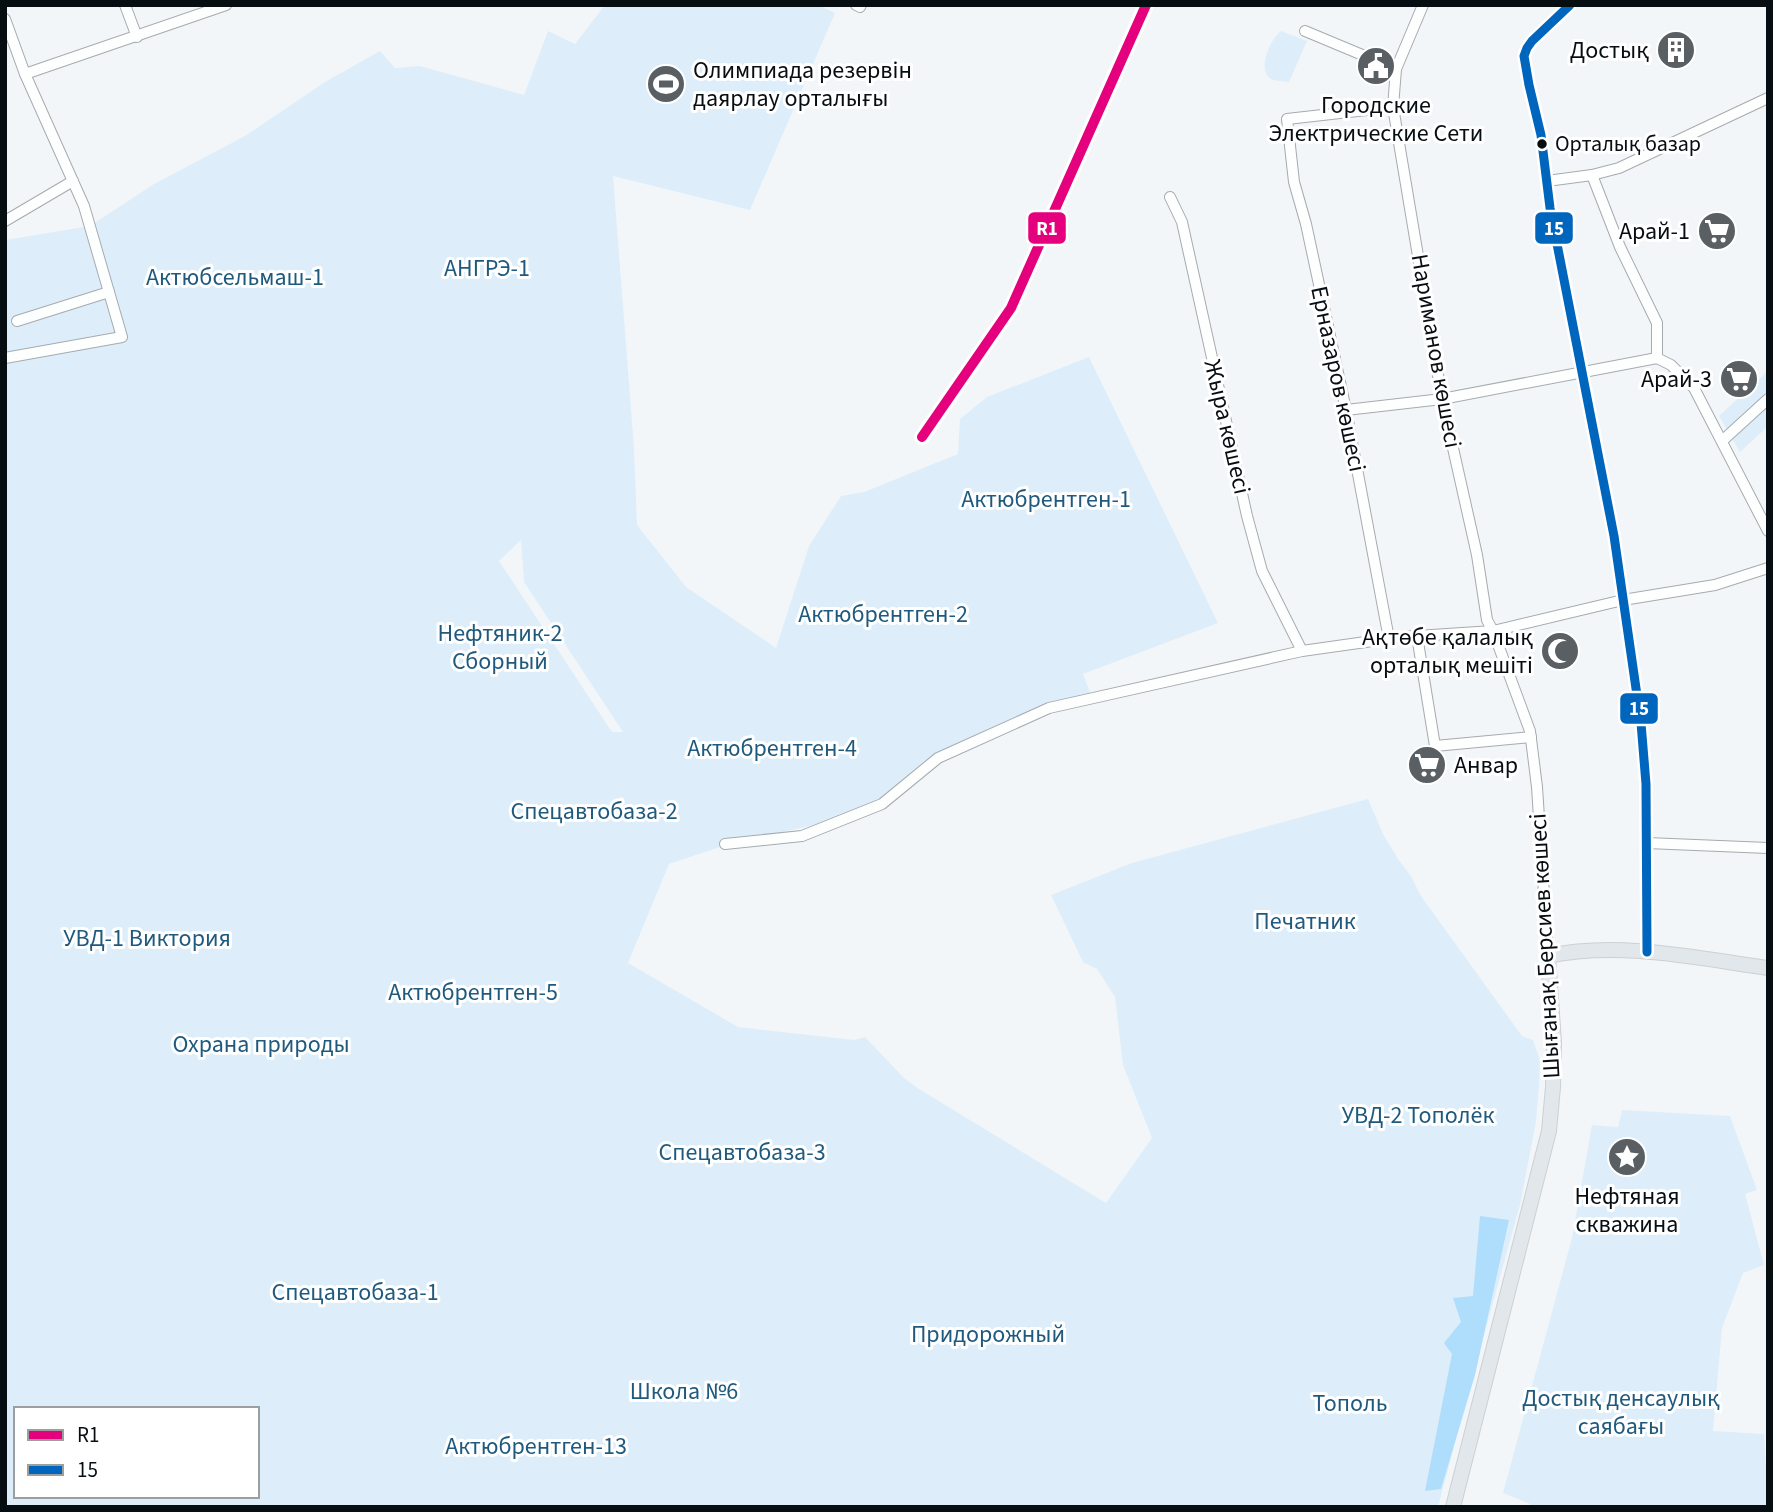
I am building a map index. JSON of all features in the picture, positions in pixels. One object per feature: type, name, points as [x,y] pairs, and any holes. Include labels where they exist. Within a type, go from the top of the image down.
[{"type":"main road","points":[[1548,956],[1578,951],[1647,952],[1768,968]]},
{"type":"main road","name":"Шығанақ Берсиев көшесі","points":[[1453,1507],[1549,1131],[1554,1042],[1548,956]]},
{"type":"street","points":[[125,5],[137,37]]},
{"type":"street","points":[[25,74],[226,5]]},
{"type":"street","name":"Нариманов көшесі","points":[[1423,5],[1396,69],[1393,107],[1442,399],[1477,555],[1487,620],[1493,631]]},
{"type":"street","points":[[1570,5],[1532,41],[1524,56],[1541,135],[1550,208],[1614,536],[1641,723],[1646,784],[1647,952]]},
{"type":"street","points":[[5,19],[25,74],[84,206],[122,337],[5,358]]},
{"type":"street","points":[[1306,31],[1396,69]]},
{"type":"street","points":[[1547,181],[1592,175],[1630,164],[1768,98]]},
{"type":"street","name":"Ерназаров көшесі","points":[[1389,639],[1346,410],[1306,224],[1294,182],[1287,119],[1393,107]]},
{"type":"street","points":[[1592,175],[1620,247],[1657,323],[1657,358]]},
{"type":"street","points":[[5,221],[72,181]]},
{"type":"street","name":"Жыра көшесі","points":[[1170,197],[1181,222],[1247,516],[1262,571],[1302,651]]},
{"type":"street","points":[[17,321],[109,292]]},
{"type":"street","points":[[1346,410],[1442,399],[1657,358],[1671,365],[1694,388],[1768,531]]},
{"type":"street","points":[[1722,441],[1768,399]]},
{"type":"street","points":[[725,844],[802,836],[882,804],[938,758],[1049,708],[1302,651],[1417,636],[1493,631],[1623,600],[1715,585],[1768,568]]},
{"type":"street","name":"Шығанақ Берсиев көшесі","points":[[1493,631],[1531,737],[1537,787],[1548,956]]},
{"type":"street","points":[[1417,636],[1435,746],[1531,737]]},
{"type":"street","points":[[1647,843],[1768,848]]},
{"type":"green space","points":[[605,5],[818,5],[835,13],[750,210],[613,176],[634,448],[637,525],[686,587],[776,648],[809,546],[841,496],[864,492],[958,454],[960,419],[987,397],[1089,357],[1218,623],[1083,674],[1092,698],[1049,708],[943,757],[882,797],[828,822],[732,843],[669,864],[628,963],[738,1027],[854,1040],[865,1037],[904,1078],[919,1089],[1106,1203],[1152,1138],[1123,1065],[1115,997],[1097,969],[1083,962],[1051,895],[1132,863],[1368,799],[1383,834],[1421,896],[1522,1036],[1533,1040],[1540,1060],[1536,1122],[1520,1205],[1438,1507],[5,1507],[5,240],[90,226],[154,184],[245,136],[325,82],[380,51],[395,68],[420,66],[524,95],[548,31],[575,44]],"holes":[[[521,540],[524,582],[623,732],[612,732],[499,561]]]},
{"type":"green space","points":[[1281,31],[1307,41],[1289,82],[1271,79],[1265,69],[1269,47]]},
{"type":"green space","points":[[1768,371],[1768,426],[1740,452],[1719,416]]},
{"type":"green space","name":"Достық денсаулық саябағы","points":[[1622,1110],[1730,1116],[1757,1190],[1745,1194],[1764,1265],[1743,1273],[1722,1328],[1713,1431],[1764,1434],[1768,1507],[1530,1507],[1530,1504],[1503,1493],[1572,1238],[1592,1125],[1618,1127]]},
{"type":"shaded area","points":[[1480,1216],[1509,1220],[1475,1375],[1441,1489],[1425,1491],[1452,1354],[1444,1343],[1461,1322],[1453,1298],[1473,1296]]},
{"type":"transit line","name":"R1","points":[[922,437],[1011,308],[1146,5]]},
{"type":"transit line","name":"15","points":[[1570,5],[1532,41],[1524,56],[1541,135],[1550,208],[1614,536],[1641,723],[1646,784],[1647,952]]},
{"type":"place","name":"Достық","points":[[1676,50]]},
{"type":"place","name":"Городские Электрические Сети","points":[[1376,66]]},
{"type":"place","name":"Олимпиада резервін даярлау орталығы","points":[[666,84]]},
{"type":"place","name":"Орталық базар","points":[[1542,144]]},
{"type":"place","name":"Арай-1","points":[[1717,231]]},
{"type":"place","name":"Арай-3","points":[[1739,379]]},
{"type":"place","name":"Ақтөбе қалалық орталық мешіті","points":[[1560,651]]},
{"type":"place","name":"Анвар","points":[[1427,765]]},
{"type":"place","name":"Нефтяная скважина","points":[[1627,1157]]},
{"type":"park label","name":"АНГРЭ-1","points":[[487,268]]},
{"type":"park label","name":"Актюбсельмаш-1","points":[[235,277]]},
{"type":"park label","name":"Актюбрентген-1","points":[[1046,499]]},
{"type":"park label","name":"Актюбрентген-2","points":[[883,614]]},
{"type":"park label","name":"Нефтяник-2 Сборный","points":[[500,647]]},
{"type":"park label","name":"Актюбрентген-4","points":[[772,748]]},
{"type":"park label","name":"Спецавтобаза-2","points":[[594,811]]},
{"type":"park label","name":"Печатник","points":[[1305,921]]},
{"type":"park label","name":"УВД-1 Виктория","points":[[147,938]]},
{"type":"park label","name":"Актюбрентген-5","points":[[473,992]]},
{"type":"park label","name":"Охрана природы","points":[[261,1044]]},
{"type":"park label","name":"УВД-2 Тополёк","points":[[1418,1115]]},
{"type":"park label","name":"Спецавтобаза-3","points":[[742,1152]]},
{"type":"park label","name":"Спецавтобаза-1","points":[[355,1292]]},
{"type":"park label","name":"Придорожный","points":[[988,1334]]},
{"type":"park label","name":"Школа №6","points":[[684,1391]]},
{"type":"park label","name":"Тополь","points":[[1350,1403]]},
{"type":"park label","name":"Актюбрентген-13","points":[[536,1446]]}]
